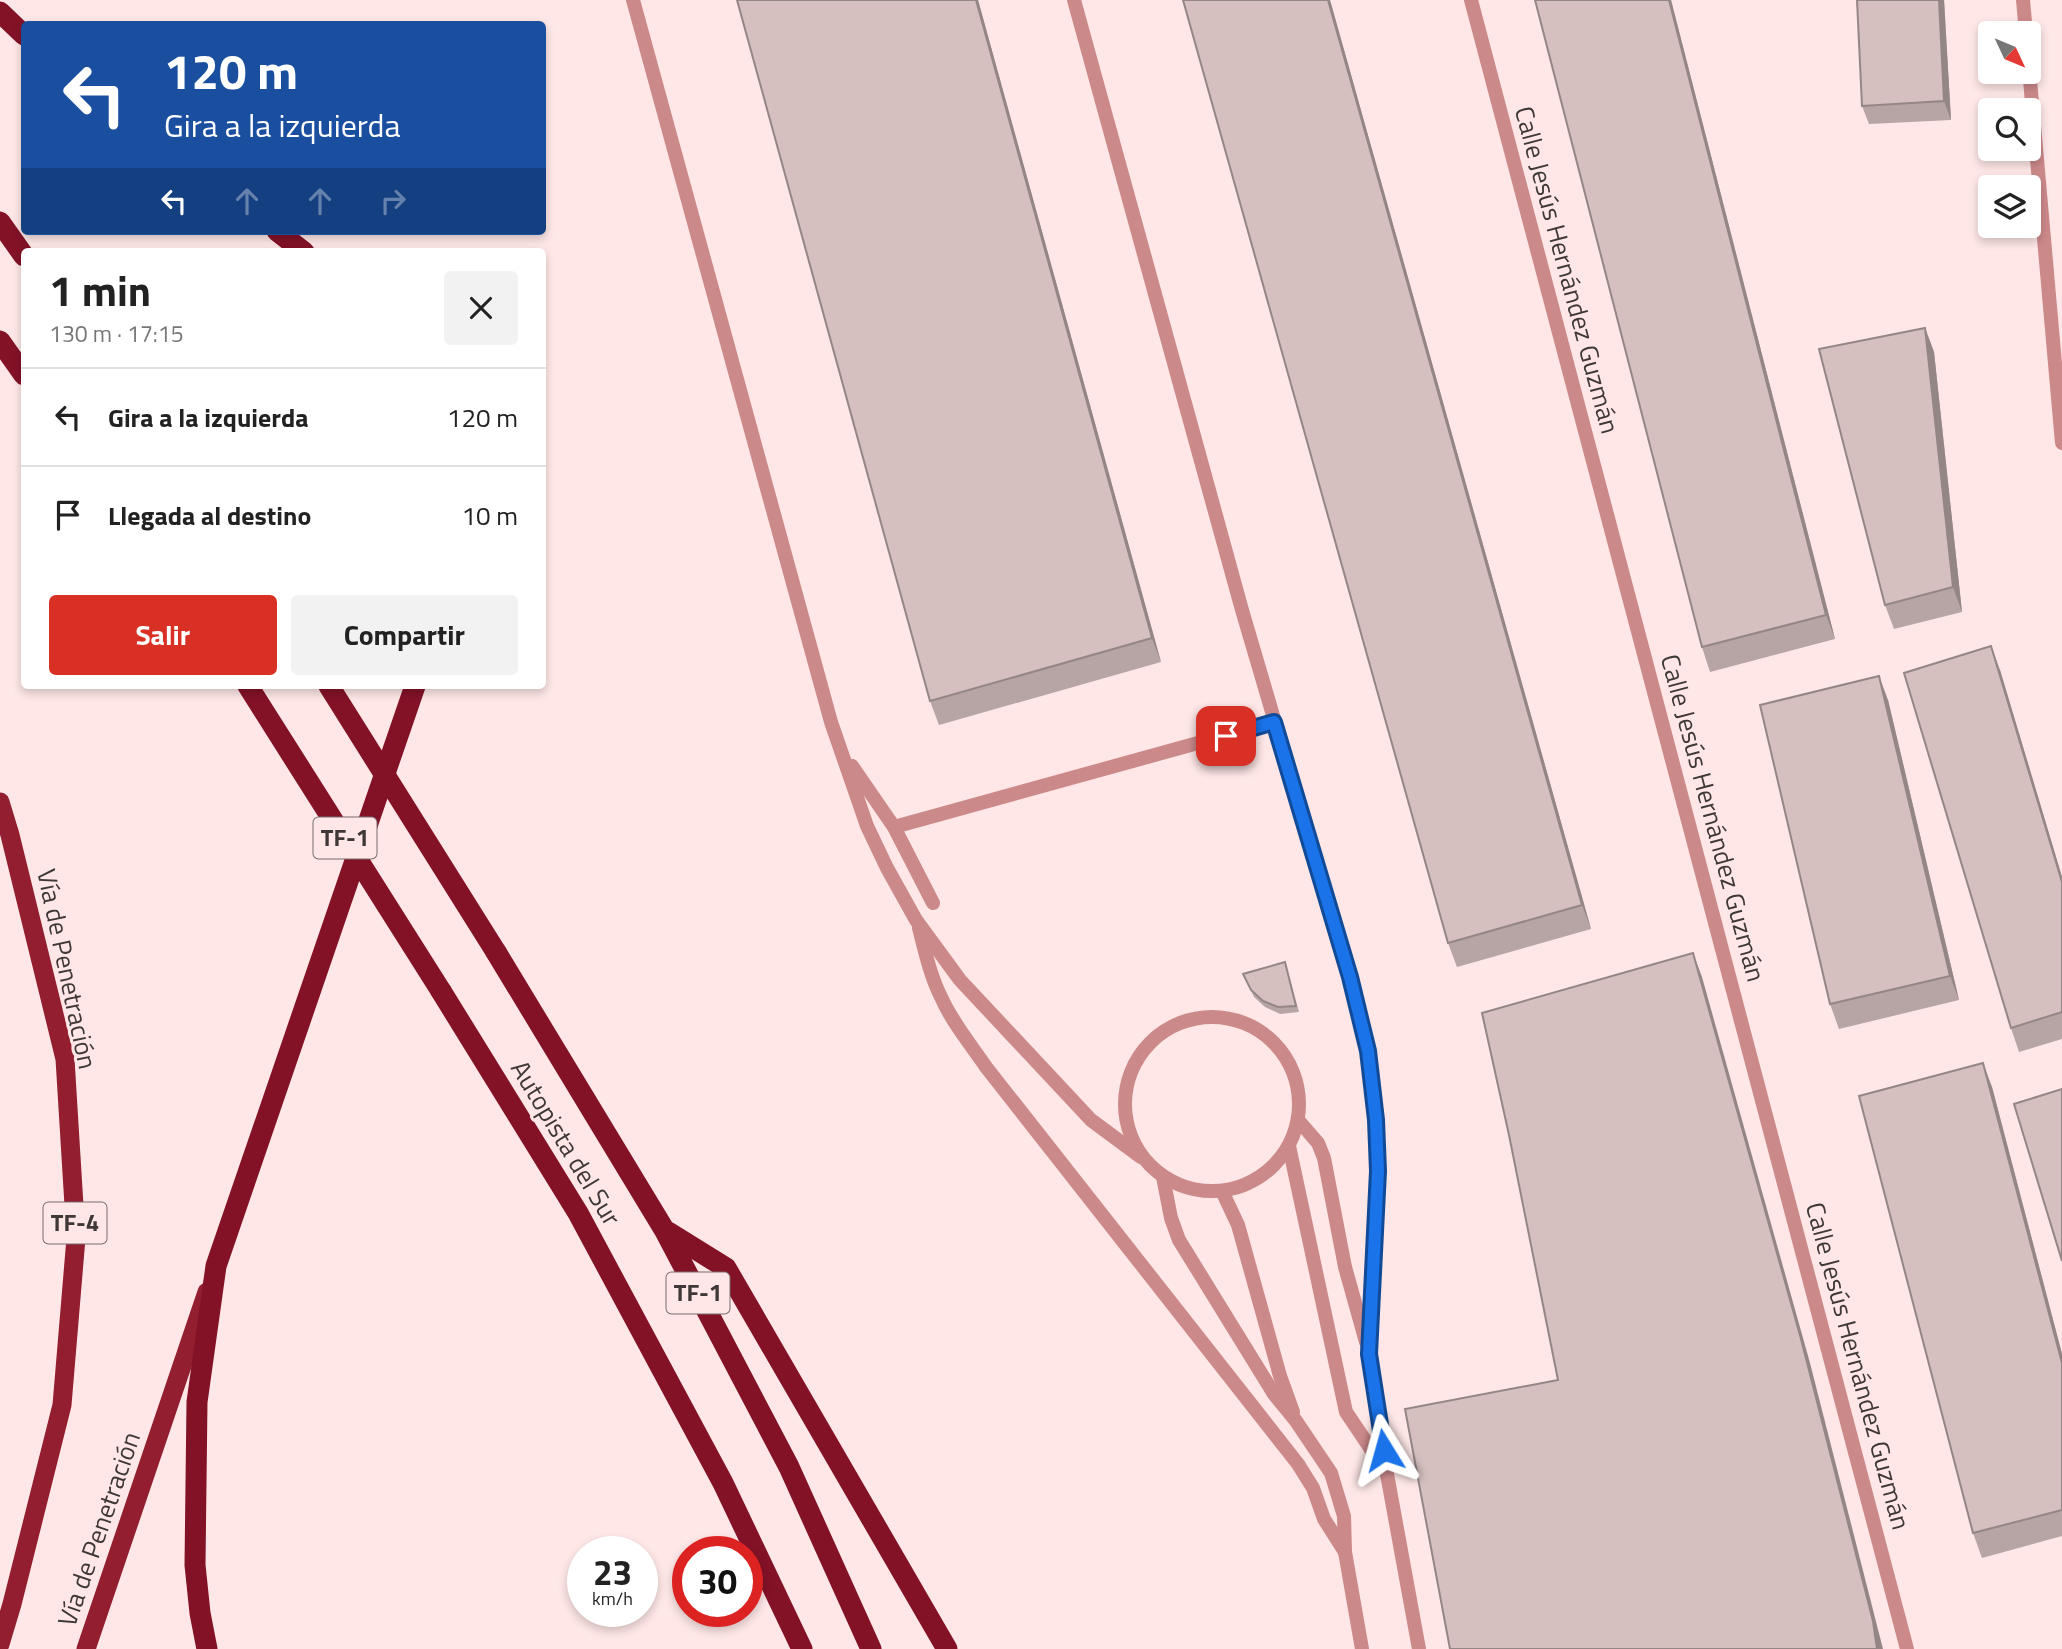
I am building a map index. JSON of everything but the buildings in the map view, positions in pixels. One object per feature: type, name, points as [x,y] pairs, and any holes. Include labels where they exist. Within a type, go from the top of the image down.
[{"type":"highway","points":[[0,12],[21,32]]},
{"type":"highway","points":[[0,222],[21,252]]},
{"type":"highway","points":[[282,235],[299,248]]},
{"type":"highway","points":[[0,341],[21,371]]},
{"type":"highway","name":"Autopista del Sur","points":[[250,689],[442,991],[578,1213],[723,1483],[802,1649]]},
{"type":"highway","name":"Autopista del Sur","points":[[331,689],[496,952],[665,1231],[789,1467],[871,1649]]},
{"type":"highway","points":[[207,1649],[195,1565],[197,1416],[216,1266],[414,689]]},
{"type":"highway","name":"Vía de Penetración","points":[[0,802],[65,1059],[76,1238],[62,1405],[0,1644]]},
{"type":"highway","points":[[665,1231],[726,1268],[947,1649]]},
{"type":"highway","name":"Vía de Penetración","points":[[86,1649],[216,1266]]},
{"type":"street","points":[[633,0],[827,708],[867,826],[916,920],[960,980],[1091,1120],[1163,1177],[1191,1189],[1222,1191],[1249,1184],[1271,1168],[1289,1146],[1298,1120],[1299,1092],[1290,1065],[1275,1042],[1253,1026],[1226,1017],[1198,1017],[1171,1026],[1147,1044],[1131,1070],[1124,1100],[1128,1130],[1141,1157]]},
{"type":"street","points":[[1074,0],[1274,722],[1354,989],[1368,1051],[1376,1120],[1378,1171],[1369,1354]]},
{"type":"street","name":"Calle Jesús Hernández Guzmán","points":[[1471,0],[1907,1649]]},
{"type":"street","points":[[1478,27],[1482,0]]},
{"type":"street","points":[[2024,0],[2025,21]]},
{"type":"street","points":[[2030,84],[2062,443]]},
{"type":"street","points":[[894,827],[1274,722]]},
{"type":"street","points":[[839,747],[894,827],[933,903]]},
{"type":"street","points":[[916,920],[937,988],[964,1036],[1298,1464],[1313,1488],[1324,1519],[1345,1552]]},
{"type":"street","points":[[1298,1120],[1318,1143],[1324,1158],[1345,1267],[1369,1354],[1387,1474],[1419,1649]]},
{"type":"street","points":[[1289,1146],[1346,1412],[1387,1474]]},
{"type":"street","points":[[1163,1177],[1171,1218],[1179,1240],[1274,1394],[1331,1473],[1344,1516],[1345,1552],[1362,1649]]},
{"type":"street","points":[[1222,1191],[1238,1225],[1280,1377],[1296,1421]]},
{"type":"route","points":[[1226,736],[1274,722],[1357,1001],[1368,1051],[1376,1120],[1378,1171],[1369,1354],[1384,1450]]}]
